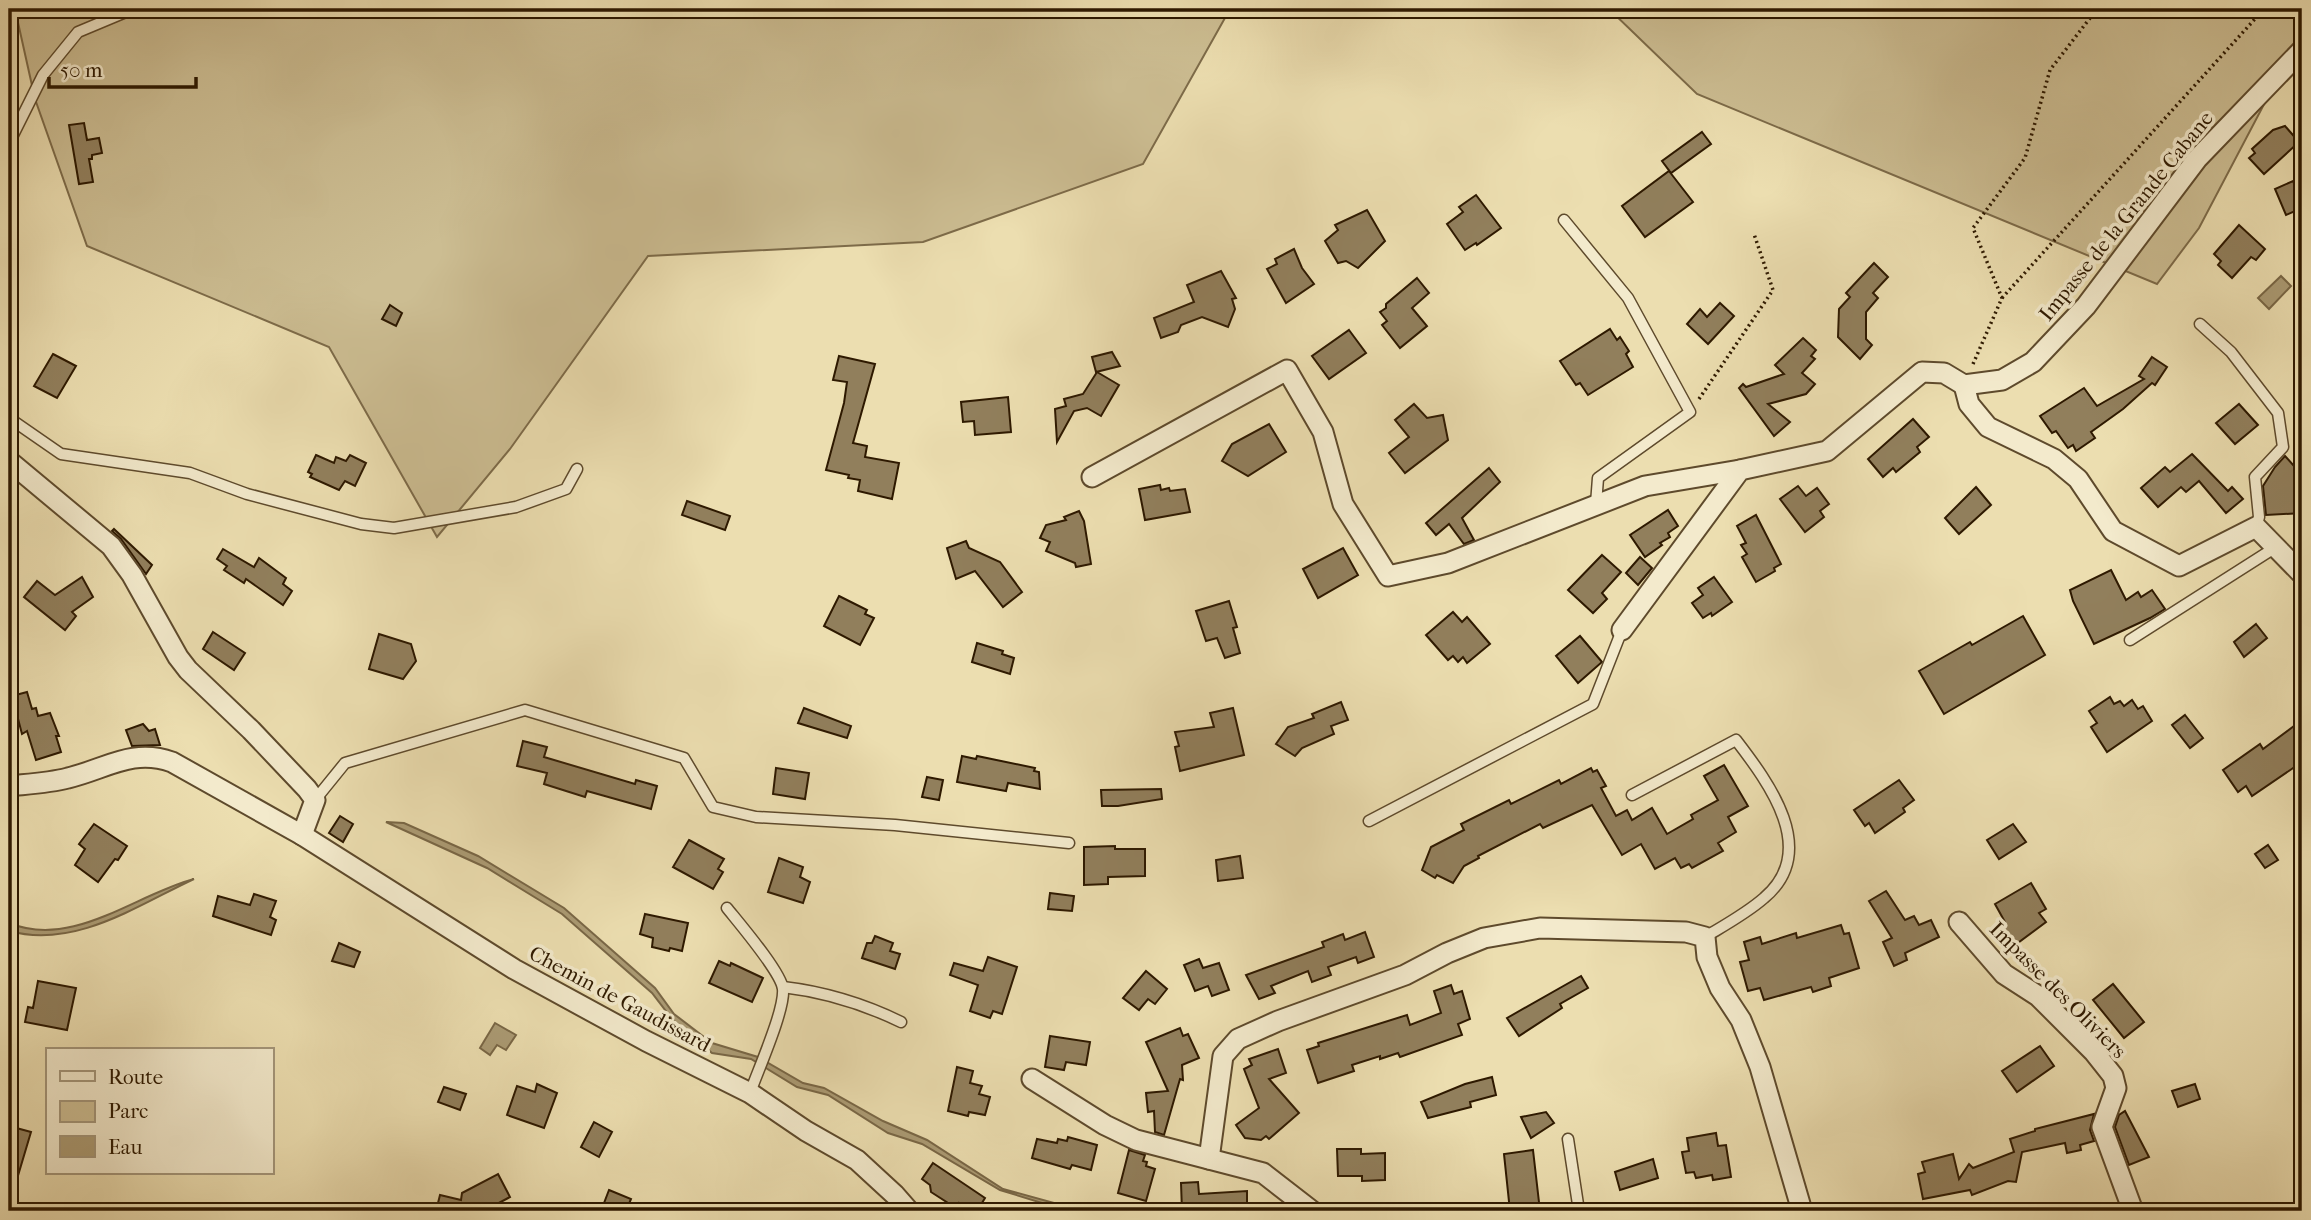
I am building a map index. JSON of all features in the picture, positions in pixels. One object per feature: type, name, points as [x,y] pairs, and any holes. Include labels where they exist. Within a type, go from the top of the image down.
[{"type":"street","name":"Impasse de la Grande Cabane","points":[[1092,477],[1287,370],[1323,432],[1343,504],[1388,576],[1448,563],[1645,486],[1740,470],[1827,451],[1922,372],[1944,373],[1964,385],[2002,380],[2033,362],[2086,306],[2197,159],[2302,50]]},
{"type":"street","points":[[1964,385],[1969,404],[1987,426],[2053,459],[2078,479],[2113,531],[2179,566],[2256,527],[2302,573]]},
{"type":"street","points":[[9,461],[111,546],[132,575],[188,670],[251,730],[315,800],[302,835]]},
{"type":"street","points":[[1622,630],[1740,470]]},
{"type":"street","name":"Chemin de Gaudissard","points":[[9,786],[68,778],[118,761],[157,757],[172,762],[302,835],[514,969],[646,1041],[750,1093],[806,1131],[857,1160],[909,1211]]},
{"type":"street","name":"Impasse des Oliviers","points":[[1959,922],[2004,974],[2038,996],[2094,1052],[2113,1076],[2116,1088],[2102,1128],[2133,1211]]},
{"type":"street","points":[[1209,1159],[1223,1056],[1238,1039],[1278,1020],[1405,975],[1447,953],[1484,939],[1540,928],[1686,932],[1705,937],[1707,957],[1720,988],[1741,1020],[1760,1067],[1802,1209]]},
{"type":"street","points":[[1032,1079],[1105,1125],[1136,1140],[1263,1173],[1312,1211]]},
{"type":"lane","points":[[9,143],[43,75],[78,32],[133,9]]},
{"type":"lane","points":[[1564,220],[1628,298],[1690,412],[1598,478],[1596,504]]},
{"type":"lane","points":[[2200,324],[2231,352],[2278,414],[2283,447],[2255,477],[2259,517],[2256,527]]},
{"type":"lane","points":[[9,418],[61,454],[190,473],[260,497],[361,524],[394,528],[516,507],[566,489],[577,470]]},
{"type":"lane","points":[[2130,640],[2276,547]]},
{"type":"lane","points":[[1369,821],[1593,704],[1622,630]]},
{"type":"lane","points":[[315,800],[345,763],[525,710],[684,758],[713,807],[724,810],[756,817],[895,825],[1069,843]]},
{"type":"lane","points":[[1632,795],[1736,740],[1784,814],[1790,852],[1783,874],[1766,896],[1705,937]]},
{"type":"lane","points":[[727,908],[773,968],[783,987],[781,1006],[750,1093]]},
{"type":"lane","points":[[783,987],[822,992],[878,1011],[901,1022]]},
{"type":"lane","points":[[1568,1139],[1579,1211]]},
{"type":"path","points":[[2002,298],[1973,228],[2025,158],[2050,70],[2097,9]]},
{"type":"path","points":[[1964,385],[2002,298],[2264,9]]},
{"type":"path","points":[[1690,412],[1773,290],[1754,234]]},
{"type":"green space","points":[[15,9],[1230,9],[1143,164],[923,242],[648,256],[510,449],[437,537],[329,347],[87,246],[35,99]]},
{"type":"green space","points":[[1609,9],[2302,9],[2302,32],[2199,228],[2157,284],[1697,94]]},
{"type":"water","points":[[2281,276],[2291,286],[2269,309],[2258,298]]},
{"type":"water","points":[[386,822],[404,823],[478,856],[564,908],[655,988],[674,1014],[712,1043],[758,1057],[803,1083],[824,1088],[883,1121],[927,1140],[1003,1189],[1083,1211],[1068,1211],[1000,1190],[922,1144],[888,1133],[828,1095],[797,1087],[751,1059],[712,1053],[672,1019],[652,993],[562,914],[487,868]]},
{"type":"water","points":[[194,879],[127,912],[81,930],[34,935],[9,931],[9,923],[33,929],[80,925]]},
{"type":"water","points":[[495,1023],[516,1035],[506,1050],[497,1045],[490,1055],[480,1048]]},
{"type":"building","points":[[84,123],[87,140],[99,138],[102,153],[92,155],[92,159],[89,159],[93,182],[79,184],[69,125]]},
{"type":"building","points":[[2285,126],[2299,142],[2264,174],[2249,158],[2255,153],[2252,149],[2273,130]]},
{"type":"building","points":[[1702,132],[1711,144],[1671,173],[1662,161]]},
{"type":"building","points":[[1669,171],[1693,202],[1645,237],[1622,206]]},
{"type":"building","points":[[2293,181],[2295,186],[2302,183],[2302,208],[2286,215],[2275,189]]},
{"type":"building","points":[[1476,195],[1501,228],[1465,250],[1447,224],[1463,212],[1459,207]]},
{"type":"building","points":[[1367,210],[1385,241],[1358,268],[1346,261],[1338,263],[1325,241],[1338,230],[1335,225]]},
{"type":"building","points":[[2239,225],[2265,249],[2256,260],[2251,257],[2232,278],[2218,265],[2221,261],[2214,254]]},
{"type":"building","points":[[1294,249],[1302,268],[1314,284],[1286,303],[1267,269],[1277,264],[1275,259]]},
{"type":"building","points":[[1874,263],[1888,277],[1873,293],[1878,298],[1866,312],[1866,339],[1872,345],[1860,359],[1838,337],[1839,309],[1850,297],[1846,293]]},
{"type":"building","points":[[1221,271],[1236,298],[1232,299],[1235,309],[1228,327],[1202,317],[1181,325],[1178,332],[1161,338],[1154,318],[1194,302],[1187,285]]},
{"type":"building","points":[[1417,278],[1429,293],[1412,308],[1427,326],[1400,348],[1382,325],[1387,321],[1380,312]]},
{"type":"building","points":[[1720,303],[1734,316],[1708,344],[1687,324],[1700,309],[1707,317]]},
{"type":"building","points":[[390,305],[402,313],[396,326],[382,319]]},
{"type":"building","points":[[1610,329],[1617,340],[1620,337],[1629,351],[1626,354],[1633,367],[1588,395],[1580,383],[1576,385],[1560,361]]},
{"type":"building","points":[[1349,330],[1366,353],[1329,379],[1312,356]]},
{"type":"building","points":[[1803,338],[1816,350],[1811,356],[1815,359],[1802,373],[1815,384],[1806,394],[1768,404],[1790,422],[1774,436],[1739,388],[1743,384],[1746,387],[1784,374],[1775,365]]},
{"type":"building","points":[[1112,352],[1120,366],[1096,372],[1092,357]]},
{"type":"building","points":[[53,354],[76,366],[57,398],[34,386]]},
{"type":"building","points":[[839,356],[875,364],[853,443],[867,446],[865,457],[899,463],[892,499],[858,491],[860,480],[826,470],[847,382],[833,380]]},
{"type":"building","points":[[2152,357],[2167,367],[2155,385],[2152,383],[2123,409],[2091,432],[2095,438],[2076,451],[2073,445],[2068,448],[2056,431],[2052,433],[2040,416],[2084,388],[2097,406],[2144,379],[2139,376]]},
{"type":"building","points":[[1097,372],[1119,385],[1101,416],[1087,408],[1074,411],[1057,442],[1055,409],[1066,406],[1064,399],[1083,394]]},
{"type":"building","points":[[1008,397],[1011,432],[975,435],[974,421],[963,422],[961,402]]},
{"type":"building","points":[[1414,404],[1427,418],[1443,415],[1448,440],[1405,473],[1389,453],[1409,437],[1395,420]]},
{"type":"building","points":[[2239,404],[2258,425],[2235,444],[2216,423]]},
{"type":"building","points":[[1913,419],[1929,437],[1917,447],[1920,452],[1896,472],[1893,468],[1883,477],[1868,459]]},
{"type":"building","points":[[1269,424],[1286,452],[1248,476],[1222,461],[1232,444]]},
{"type":"building","points":[[2192,454],[2228,491],[2232,487],[2243,499],[2226,513],[2199,481],[2186,492],[2181,487],[2158,507],[2141,488],[2165,467],[2170,472]]},
{"type":"building","points":[[316,455],[334,463],[336,457],[346,461],[350,455],[366,463],[355,486],[345,481],[339,490],[310,477],[312,474],[308,472]]},
{"type":"building","points":[[2285,456],[2302,475],[2302,513],[2266,515],[2263,486]]},
{"type":"building","points":[[1489,468],[1500,482],[1462,518],[1474,540],[1464,544],[1449,524],[1436,535],[1426,523]]},
{"type":"building","points":[[1160,485],[1161,490],[1185,489],[1190,512],[1145,520],[1139,489]]},
{"type":"building","points":[[1798,486],[1806,496],[1817,488],[1829,504],[1820,511],[1824,517],[1805,532],[1780,499]]},
{"type":"building","points":[[1976,487],[1991,505],[1959,534],[1945,518]]},
{"type":"building","points":[[687,501],[730,516],[725,530],[682,515]]},
{"type":"building","points":[[1668,510],[1678,526],[1668,533],[1670,537],[1660,543],[1662,545],[1645,557],[1630,535]]},
{"type":"building","points":[[1079,511],[1084,521],[1091,564],[1076,567],[1075,563],[1046,551],[1050,542],[1040,538],[1046,525],[1066,520],[1064,517]]},
{"type":"building","points":[[1756,515],[1781,564],[1774,568],[1775,571],[1756,582],[1742,557],[1747,554],[1741,545],[1746,543],[1737,526]]},
{"type":"building","points":[[114,529],[152,565],[146,574],[112,531]]},
{"type":"building","points":[[966,541],[969,548],[1000,562],[1022,592],[1003,607],[975,571],[956,579],[947,548]]},
{"type":"building","points":[[1343,548],[1358,575],[1318,598],[1303,569]]},
{"type":"building","points":[[223,549],[254,567],[259,558],[286,578],[283,584],[292,591],[283,605],[246,579],[244,583],[224,570],[227,566],[217,559]]},
{"type":"building","points":[[1602,555],[1621,572],[1602,593],[1607,599],[1593,613],[1568,590]]},
{"type":"building","points":[[1640,557],[1652,568],[1638,585],[1626,573]]},
{"type":"building","points":[[2111,570],[2126,600],[2138,592],[2141,597],[2152,590],[2165,609],[2094,644],[2070,590]]},
{"type":"building","points":[[82,577],[93,597],[72,612],[76,616],[65,630],[24,597],[37,581],[55,595]]},
{"type":"building","points":[[1714,577],[1732,602],[1712,616],[1711,613],[1703,618],[1692,603],[1703,595],[1698,588]]},
{"type":"building","points":[[839,596],[867,610],[865,614],[874,618],[860,645],[824,626]]},
{"type":"building","points":[[1229,601],[1237,627],[1233,628],[1240,653],[1225,658],[1217,638],[1206,641],[1196,611]]},
{"type":"building","points":[[1453,612],[1462,622],[1467,617],[1490,644],[1467,663],[1463,657],[1458,662],[1453,656],[1448,660],[1426,635]]},
{"type":"building","points":[[2023,616],[2045,655],[1944,714],[1919,671]]},
{"type":"building","points":[[2256,624],[2267,638],[2244,657],[2234,642]]},
{"type":"building","points":[[213,632],[245,653],[234,670],[203,649]]},
{"type":"building","points":[[379,634],[411,644],[416,661],[403,679],[369,669]]},
{"type":"building","points":[[1580,636],[1602,662],[1578,683],[1556,656]]},
{"type":"building","points":[[977,643],[1003,651],[1002,654],[1014,658],[1010,674],[972,662]]},
{"type":"building","points":[[27,692],[32,709],[36,708],[38,716],[50,713],[59,736],[56,736],[61,752],[36,760],[27,731],[22,734],[12,696]]},
{"type":"building","points":[[2110,697],[2114,704],[2120,701],[2124,706],[2132,700],[2138,709],[2143,706],[2152,721],[2107,752],[2091,727],[2097,723],[2089,711]]},
{"type":"building","points":[[1341,702],[1348,720],[1331,726],[1334,734],[1302,748],[1295,756],[1276,744],[1288,727],[1314,718],[1312,714]]},
{"type":"building","points":[[804,708],[851,726],[847,738],[798,723]]},
{"type":"building","points":[[1233,708],[1244,755],[1180,771],[1175,747],[1179,746],[1175,732],[1214,727],[1210,713]]},
{"type":"building","points":[[2185,715],[2203,738],[2190,748],[2172,725]]},
{"type":"building","points":[[2302,720],[2302,762],[2252,796],[2246,786],[2238,792],[2223,770],[2260,744],[2263,749]]},
{"type":"building","points":[[143,724],[149,731],[155,729],[160,745],[132,746],[126,730]]},
{"type":"building","points":[[523,741],[547,747],[544,757],[635,784],[636,780],[657,786],[651,809],[587,791],[585,797],[544,784],[547,773],[517,766]]},
{"type":"building","points":[[962,756],[976,759],[977,756],[1035,768],[1034,771],[1039,772],[1040,789],[1008,783],[1006,791],[957,782]]},
{"type":"building","points":[[1724,765],[1748,806],[1728,817],[1736,832],[1718,843],[1723,851],[1692,868],[1689,864],[1681,868],[1675,858],[1655,869],[1641,844],[1622,855],[1592,805],[1543,828],[1540,824],[1478,856],[1479,858],[1464,866],[1453,883],[1437,875],[1435,878],[1422,870],[1431,847],[1464,830],[1461,824],[1509,800],[1511,804],[1559,780],[1561,784],[1591,768],[1593,772],[1597,770],[1606,786],[1601,788],[1616,816],[1627,810],[1632,820],[1652,808],[1667,834],[1693,819],[1691,815],[1718,800],[1704,776]]},
{"type":"building","points":[[776,768],[809,773],[805,799],[773,794]]},
{"type":"building","points":[[927,777],[943,780],[939,800],[922,797]]},
{"type":"building","points":[[1899,780],[1914,800],[1903,808],[1905,812],[1875,833],[1869,823],[1865,826],[1854,810]]},
{"type":"building","points":[[1161,789],[1162,799],[1102,806],[1101,790]]},
{"type":"building","points":[[340,816],[353,824],[343,842],[329,833]]},
{"type":"building","points":[[94,824],[127,846],[98,882],[75,865],[85,849],[79,844]]},
{"type":"building","points":[[2013,824],[2026,842],[1999,859],[1987,840]]},
{"type":"building","points":[[689,840],[724,859],[718,869],[723,872],[713,889],[673,867]]},
{"type":"building","points":[[2268,845],[2278,860],[2265,868],[2255,854]]},
{"type":"building","points":[[1115,846],[1115,849],[1145,849],[1145,876],[1108,877],[1108,884],[1084,885],[1084,847]]},
{"type":"building","points":[[1240,856],[1243,878],[1218,881],[1216,860]]},
{"type":"building","points":[[779,858],[803,867],[800,877],[810,882],[803,903],[768,892]]},
{"type":"building","points":[[2031,883],[2046,909],[2039,913],[2046,922],[2015,945],[2001,926],[2005,922],[1995,904]]},
{"type":"building","points":[[1886,891],[1905,920],[1914,916],[1919,925],[1931,920],[1939,937],[1905,953],[1907,960],[1894,966],[1883,942],[1892,938],[1869,901]]},
{"type":"building","points":[[1050,893],[1074,896],[1072,911],[1048,909]]},
{"type":"building","points":[[254,894],[276,901],[270,917],[276,920],[271,935],[213,916],[218,896],[250,905]]},
{"type":"building","points":[[645,914],[688,923],[682,951],[652,947],[653,938],[640,934]]},
{"type":"building","points":[[1841,925],[1844,934],[1849,933],[1859,968],[1829,978],[1831,986],[1813,992],[1811,987],[1764,1000],[1760,988],[1748,991],[1740,962],[1749,960],[1744,942],[1760,937],[1762,944],[1796,933],[1797,938]]},
{"type":"building","points":[[1365,932],[1374,957],[1358,963],[1356,957],[1328,967],[1331,975],[1312,982],[1308,971],[1271,986],[1275,993],[1259,999],[1246,975],[1324,947],[1322,942],[1343,934],[1345,940]]},
{"type":"building","points":[[875,936],[893,943],[890,951],[900,954],[895,969],[862,958],[867,943],[872,943]]},
{"type":"building","points":[[339,943],[360,952],[354,967],[332,961]]},
{"type":"building","points":[[988,957],[1017,967],[1002,1014],[993,1011],[990,1018],[970,1011],[978,985],[950,975],[954,963],[983,971]]},
{"type":"building","points":[[1199,959],[1203,968],[1219,963],[1229,990],[1212,996],[1208,986],[1195,991],[1184,965]]},
{"type":"building","points":[[719,961],[730,966],[731,963],[763,978],[752,1002],[709,983]]},
{"type":"building","points":[[1146,971],[1167,989],[1155,1004],[1148,999],[1139,1010],[1123,998]]},
{"type":"building","points":[[1581,976],[1588,988],[1560,1004],[1562,1008],[1519,1036],[1507,1018]]},
{"type":"building","points":[[38,981],[76,988],[67,1030],[25,1022],[28,1007],[33,1008]]},
{"type":"building","points":[[2113,984],[2144,1022],[2124,1038],[2093,1000]]},
{"type":"building","points":[[1451,985],[1454,994],[1462,991],[1470,1019],[1458,1024],[1462,1035],[1400,1057],[1398,1053],[1380,1059],[1380,1056],[1352,1065],[1354,1071],[1318,1083],[1307,1050],[1319,1046],[1318,1043],[1407,1015],[1410,1025],[1441,1013],[1434,991]]},
{"type":"building","points":[[1180,1028],[1183,1036],[1188,1034],[1199,1058],[1182,1065],[1183,1080],[1180,1079],[1164,1135],[1155,1132],[1154,1111],[1148,1112],[1146,1093],[1168,1091],[1146,1042]]},
{"type":"building","points":[[1050,1036],[1090,1042],[1086,1065],[1066,1062],[1064,1070],[1045,1067]]},
{"type":"building","points":[[2040,1046],[2054,1066],[2017,1092],[2002,1071]]},
{"type":"building","points":[[1278,1049],[1286,1073],[1269,1079],[1299,1113],[1269,1139],[1266,1136],[1261,1140],[1245,1138],[1236,1125],[1259,1108],[1244,1069],[1252,1065],[1249,1059]]},
{"type":"building","points":[[957,1067],[973,1071],[970,1083],[982,1086],[979,1094],[990,1097],[985,1115],[969,1112],[968,1116],[948,1111]]},
{"type":"building","points":[[1492,1077],[1496,1095],[1470,1102],[1471,1107],[1428,1118],[1421,1102],[1465,1084]]},
{"type":"building","points":[[537,1084],[557,1093],[544,1128],[507,1115],[517,1086],[535,1092]]},
{"type":"building","points":[[2195,1084],[2200,1099],[2178,1107],[2172,1091]]},
{"type":"building","points":[[444,1087],[466,1094],[460,1110],[438,1102]]},
{"type":"building","points":[[2125,1111],[2149,1157],[2129,1165],[2115,1127],[2119,1115]]},
{"type":"building","points":[[1546,1112],[1554,1123],[1531,1138],[1521,1117]]},
{"type":"building","points":[[2094,1114],[2090,1130],[2094,1141],[2080,1145],[2081,1150],[2067,1153],[2065,1143],[2022,1152],[2016,1182],[2008,1181],[1972,1195],[1970,1190],[1923,1199],[1918,1174],[1925,1172],[1922,1162],[1953,1154],[1959,1179],[1969,1164],[1973,1168],[2014,1152],[2010,1139],[2035,1129]]},
{"type":"building","points":[[594,1122],[612,1132],[599,1157],[581,1147]]},
{"type":"building","points":[[9,1126],[31,1132],[14,1189],[9,1188]]},
{"type":"building","points":[[1716,1133],[1718,1146],[1726,1145],[1731,1177],[1713,1180],[1712,1175],[1696,1178],[1694,1172],[1686,1173],[1682,1152],[1689,1151],[1687,1138]]},
{"type":"building","points":[[1068,1137],[1097,1145],[1091,1170],[1072,1165],[1070,1169],[1032,1158],[1037,1139],[1057,1143],[1058,1139],[1067,1141]]},
{"type":"building","points":[[1337,1149],[1361,1149],[1361,1154],[1385,1153],[1385,1180],[1362,1181],[1362,1176],[1338,1176]]},
{"type":"building","points":[[1129,1150],[1145,1155],[1143,1161],[1147,1162],[1146,1166],[1155,1169],[1146,1201],[1118,1193]]},
{"type":"building","points":[[1533,1150],[1540,1211],[1510,1211],[1504,1154]]},
{"type":"building","points":[[1653,1159],[1658,1178],[1620,1190],[1615,1172]]},
{"type":"building","points":[[933,1163],[985,1198],[977,1211],[970,1211],[959,1203],[956,1208],[931,1192],[930,1185],[922,1179]]},
{"type":"building","points":[[498,1174],[510,1197],[484,1211],[436,1211],[440,1195],[461,1200],[462,1193]]},
{"type":"building","points":[[1198,1182],[1199,1194],[1247,1191],[1247,1211],[1182,1211],[1181,1183]]},
{"type":"building","points":[[609,1190],[631,1199],[626,1211],[601,1211]]}]
